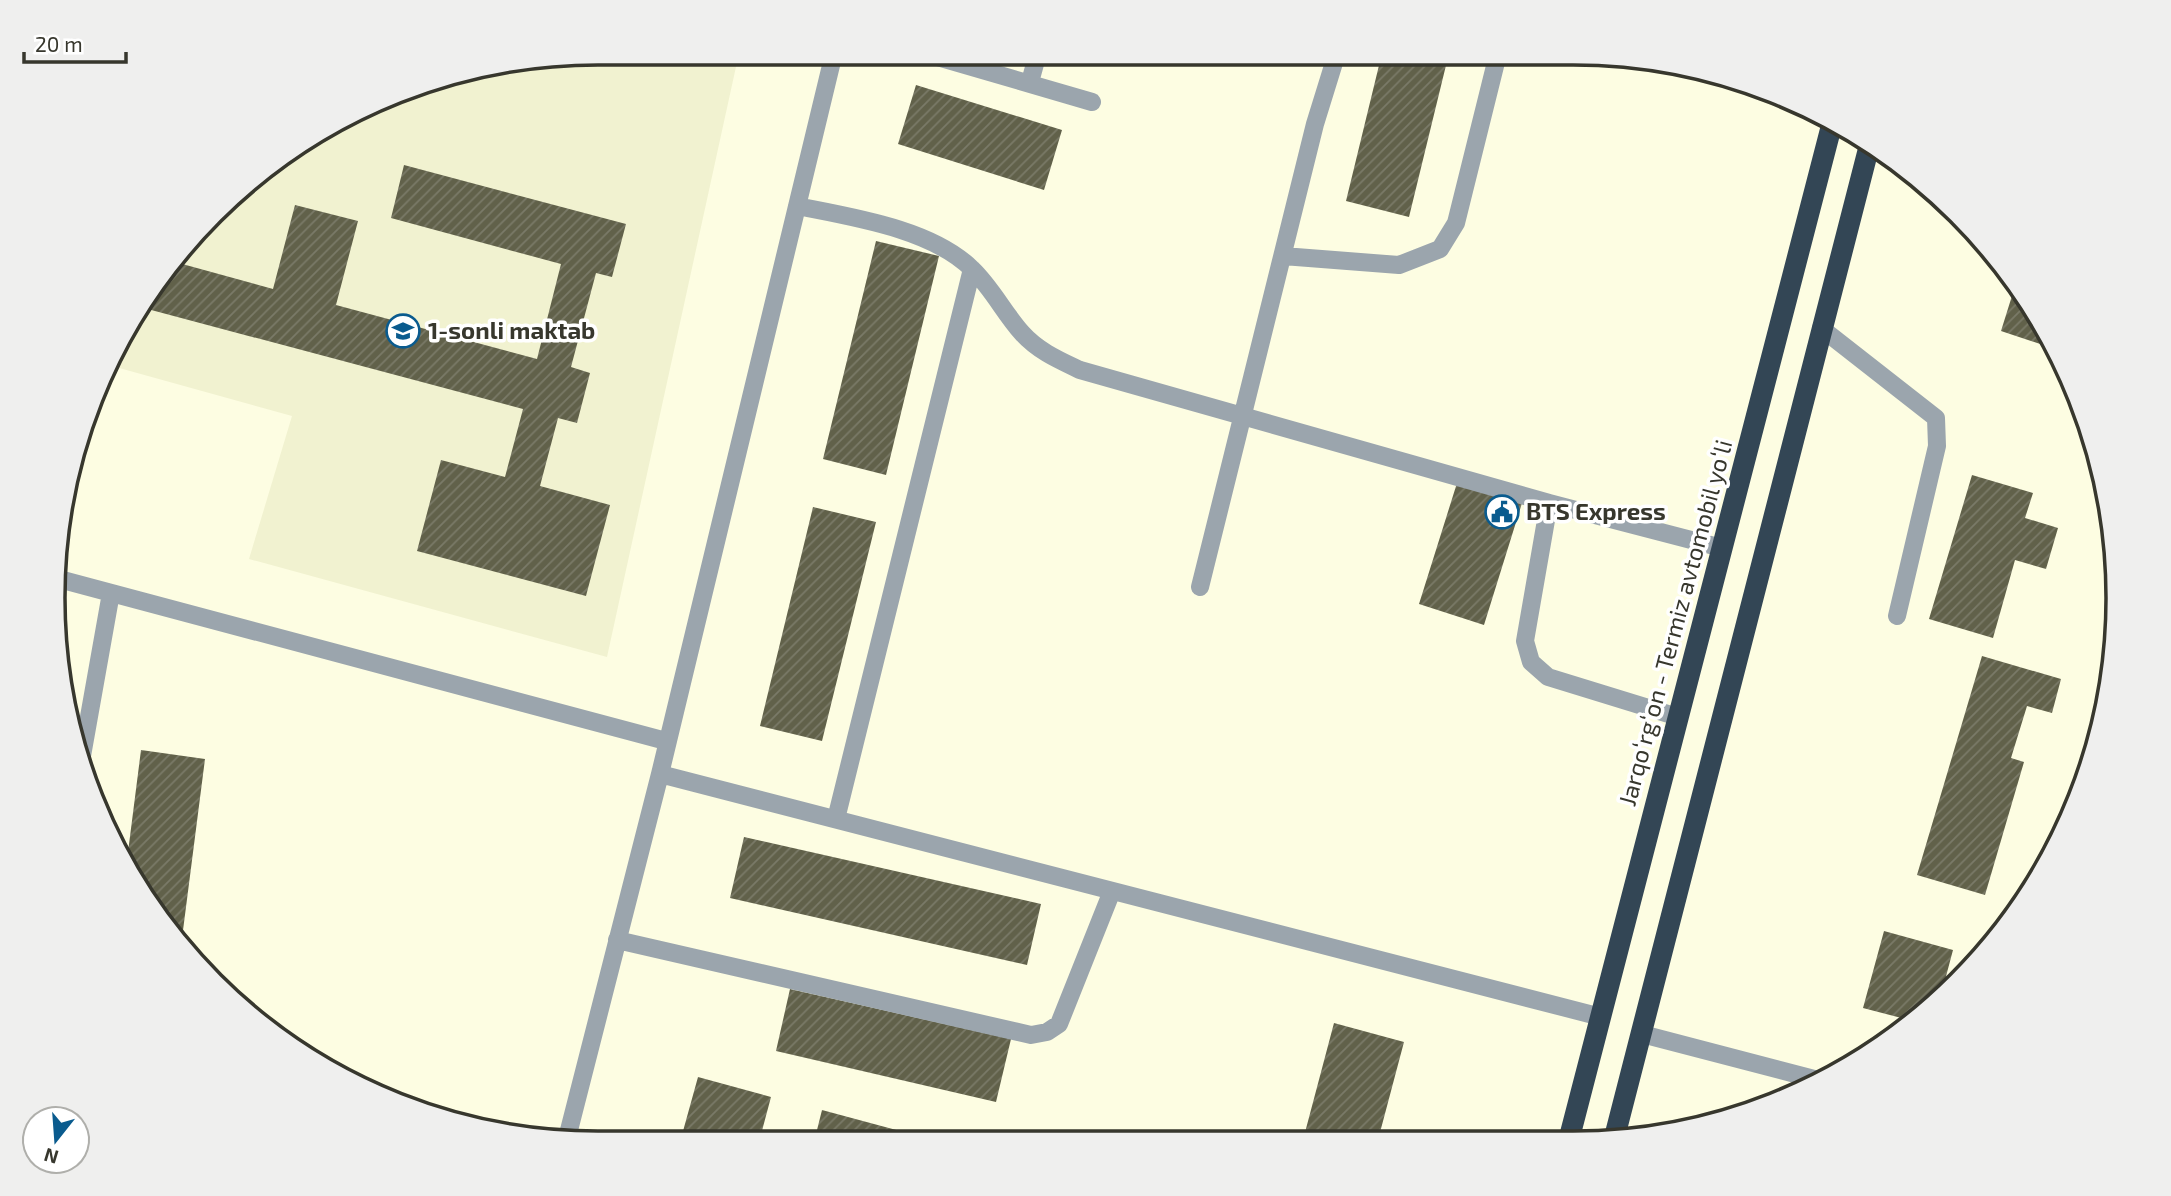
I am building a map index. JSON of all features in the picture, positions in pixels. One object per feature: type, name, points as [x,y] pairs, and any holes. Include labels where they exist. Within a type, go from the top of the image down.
[{"type":"highway","name":"Jarqoʻrgʻon - Termiz avtomobil yoʻli","points":[[1571,1131],[1830,131]]},
{"type":"highway","points":[[1617,1129],[1867,154]]},
{"type":"street","points":[[569,1130],[660,774],[831,65]]},
{"type":"street","points":[[968,65],[1092,102]]},
{"type":"street","points":[[1030,82],[1035,65]]},
{"type":"street","points":[[1200,587],[1315,124],[1333,65]]},
{"type":"street","points":[[1283,256],[1399,265],[1440,249],[1456,223],[1496,65]]},
{"type":"street","points":[[797,206],[874,222],[947,249],[972,269],[1022,334],[1046,354],[1080,370],[1549,503],[1722,548]]},
{"type":"street","points":[[836,819],[972,269]]},
{"type":"street","points":[[1821,328],[1936,418],[1937,446],[1898,616]]},
{"type":"street","points":[[1549,503],[1525,641],[1531,662],[1548,677],[1678,717]]},
{"type":"street","points":[[65,581],[666,741]]},
{"type":"street","points":[[85,741],[111,593]]},
{"type":"street","points":[[660,774],[1601,1017]]},
{"type":"street","points":[[617,940],[1031,1035],[1046,1032],[1059,1024],[1112,891]]},
{"type":"street","points":[[1642,1034],[1807,1077]]},
{"type":"shaded area","name":"1-sonli maktab","points":[[736,65],[607,657],[249,559],[292,416],[117,368],[136,331],[175,273],[221,221],[273,175],[331,136],[362,120],[394,105],[460,83],[528,69],[563,66]]},
{"type":"building","points":[[1379,65],[1446,65],[1409,217],[1346,201]]},
{"type":"building","points":[[916,85],[1062,130],[1044,190],[898,144]]},
{"type":"building","points":[[404,165],[626,224],[612,277],[596,273],[571,367],[590,373],[577,423],[558,418],[540,486],[610,505],[586,596],[417,551],[441,460],[505,477],[523,409],[150,310],[182,264],[273,289],[295,205],[358,221],[336,305],[537,359],[561,264],[391,218]]},
{"type":"building","points":[[876,241],[939,256],[886,475],[823,459]]},
{"type":"building","points":[[2012,296],[2042,345],[2001,331]]},
{"type":"building","points":[[1972,475],[2033,493],[2025,518],[2058,528],[2046,569],[2015,560],[1993,638],[1929,619]]},
{"type":"building","points":[[1457,483],[1522,503],[1484,625],[1419,604]]},
{"type":"building","points":[[813,507],[876,522],[822,741],[760,726]]},
{"type":"building","points":[[1982,656],[2061,679],[2052,713],[2027,706],[2011,758],[2024,762],[1985,895],[1917,875]]},
{"type":"building","points":[[141,750],[205,759],[183,932],[128,850]]},
{"type":"building","points":[[744,837],[1041,904],[1027,965],[730,898]]},
{"type":"building","points":[[1884,931],[1953,950],[1945,980],[1902,1018],[1863,1008]]},
{"type":"building","points":[[790,989],[1011,1039],[996,1102],[776,1051]]},
{"type":"building","points":[[1334,1023],[1404,1042],[1380,1131],[1305,1131]]},
{"type":"building","points":[[698,1077],[771,1097],[762,1131],[683,1131]]},
{"type":"building","points":[[822,1110],[900,1131],[817,1131]]},
{"type":"place","name":"1-sonli maktab","points":[[403,331]]},
{"type":"place","name":"BTS Express","points":[[1502,512]]}]
